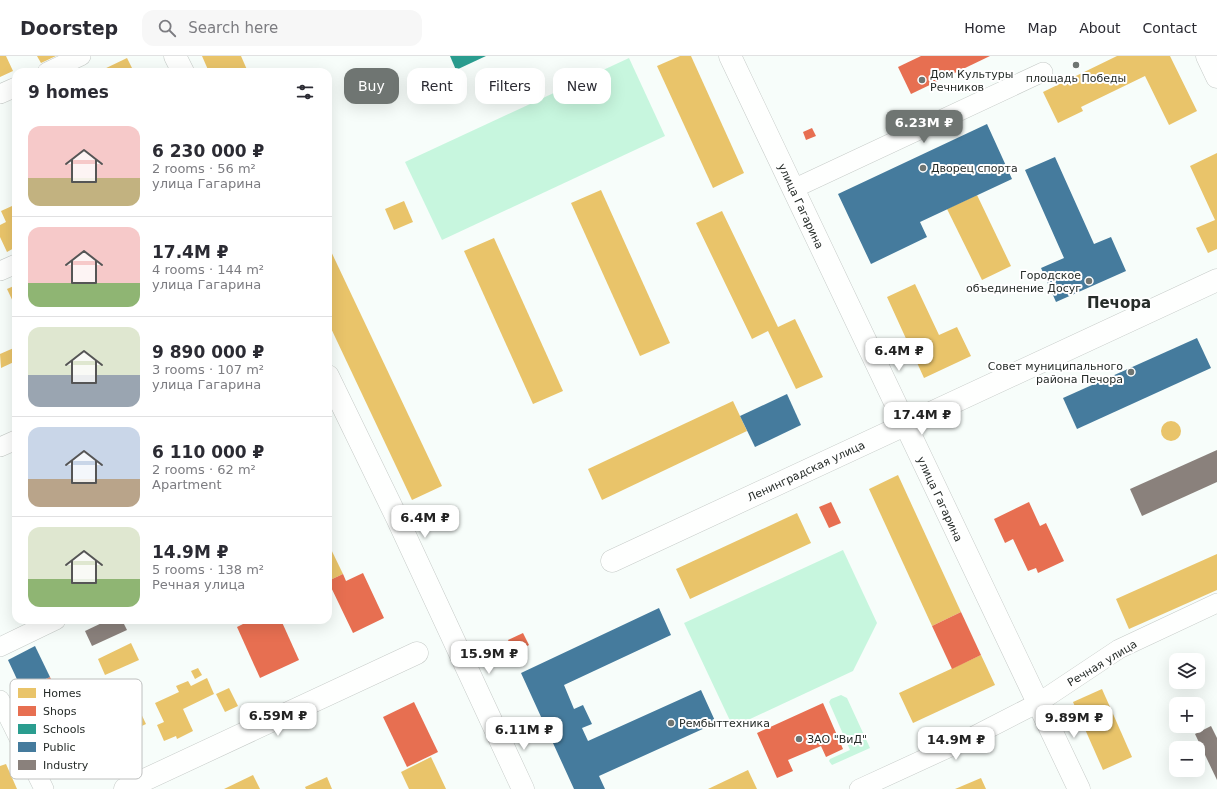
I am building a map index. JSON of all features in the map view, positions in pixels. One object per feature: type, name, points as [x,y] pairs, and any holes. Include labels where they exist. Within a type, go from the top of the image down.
[{"type":"main road","points":[[175,56],[181,68]]},
{"type":"main road","name":"улица Гагарина","points":[[730,56],[1079,789]]},
{"type":"main road","points":[[1207,56],[1217,77]]},
{"type":"main road","name":"Ленинградская улица","points":[[612,561],[1217,280]]},
{"type":"main road","points":[[332,384],[397,518],[523,789]]},
{"type":"main road","points":[[125,789],[417,653]]},
{"type":"street","points":[[56,68],[81,56]]},
{"type":"street","points":[[793,189],[1043,72]]},
{"type":"street","points":[[0,94],[12,89]]},
{"type":"street","points":[[0,271],[12,266]]},
{"type":"street","points":[[0,447],[12,442]]},
{"type":"street","name":"Речная улица","points":[[859,789],[970,738],[1038,703],[1119,650],[1217,603]]},
{"type":"street","points":[[0,647],[48,624]]},
{"type":"street","points":[[0,700],[10,720]]},
{"type":"street","points":[[39,779],[44,789]]},
{"type":"green space","points":[[629,58],[665,136],[442,240],[405,162],[530,104],[545,104],[545,97],[553,93],[553,104],[611,104],[611,68],[607,68]]},
{"type":"green space","points":[[843,550],[877,623],[853,671],[733,727],[684,623]]},
{"type":"green space","points":[[841,695],[847,698],[870,748],[832,765],[829,761],[830,759],[850,750],[829,702],[831,699]]},
{"type":"building: Homes","points":[[0,56],[6,56],[12,71],[0,77]]},
{"type":"building: Homes","points":[[37,56],[56,56],[41,63]]},
{"type":"building: Homes","points":[[202,56],[241,56],[246,68],[207,68]]},
{"type":"building: Homes","points":[[680,56],[691,56],[744,173],[713,188],[657,66]]},
{"type":"building: Homes","points":[[1117,56],[1170,56],[1197,111],[1169,125],[1145,76],[1081,107],[1083,111],[1058,123],[1043,92]]},
{"type":"building: Homes","points":[[127,58],[132,68],[106,68]]},
{"type":"building: Homes","points":[[1217,153],[1217,249],[1208,253],[1196,228],[1215,220],[1190,166]]},
{"type":"building: Homes","points":[[601,190],[670,343],[640,356],[571,203]]},
{"type":"building: Homes","points":[[977,195],[1011,266],[982,280],[947,209]]},
{"type":"building: Homes","points":[[404,201],[413,222],[394,230],[385,209]]},
{"type":"building: Homes","points":[[12,206],[12,249],[7,252],[0,237],[0,225],[6,222],[1,211]]},
{"type":"building: Homes","points":[[722,211],[778,327],[795,319],[823,377],[796,389],[768,331],[752,339],[696,223]]},
{"type":"building: Homes","points":[[494,238],[563,391],[533,404],[464,251]]},
{"type":"building: Homes","points":[[332,253],[442,486],[412,500],[332,330]]},
{"type":"building: Homes","points":[[915,284],[939,335],[957,327],[971,356],[924,378],[887,297]]},
{"type":"building: Homes","points":[[12,287],[12,300],[7,289]]},
{"type":"building: Homes","points":[[12,349],[12,363],[1,368],[0,354]]},
{"type":"building: Homes","points":[[733,401],[747,431],[602,500],[588,469]]},
{"type":"building: Homes","points":[[1171,421],[1178,424],[1181,431],[1178,438],[1171,441],[1164,438],[1161,431],[1164,424]]},
{"type":"building: Homes","points":[[898,475],[961,612],[932,626],[869,489]]},
{"type":"building: Homes","points":[[797,513],[811,543],[690,599],[676,569]]},
{"type":"building: Homes","points":[[332,551],[343,574],[332,579]]},
{"type":"building: Homes","points":[[1217,554],[1217,590],[1129,629],[1116,599]]},
{"type":"building: Homes","points":[[131,643],[139,660],[105,675],[98,659]]},
{"type":"building: Homes","points":[[981,655],[995,685],[913,723],[899,693]]},
{"type":"building: Homes","points":[[198,668],[202,675],[195,679],[191,671]]},
{"type":"building: Homes","points":[[207,678],[214,694],[183,709],[193,731],[177,739],[176,736],[164,741],[157,725],[164,722],[155,703],[179,692],[176,686],[188,681],[191,686]]},
{"type":"building: Homes","points":[[229,688],[238,706],[225,712],[216,694]]},
{"type":"building: Homes","points":[[1102,689],[1132,757],[1103,770],[1073,702]]},
{"type":"building: Homes","points":[[142,716],[146,724],[142,726]]},
{"type":"building: Homes","points":[[431,757],[446,789],[409,789],[401,772]]},
{"type":"building: Homes","points":[[6,764],[10,773],[10,779],[13,779],[17,789],[0,789],[0,766]]},
{"type":"building: Homes","points":[[748,770],[757,789],[708,789]]},
{"type":"building: Homes","points":[[253,775],[260,789],[224,789]]},
{"type":"building: Homes","points":[[327,777],[332,789],[306,789],[305,787]]},
{"type":"building: Homes","points":[[981,778],[986,789],[955,789]]},
{"type":"building: Shops","name":"Дом Культуры Речников","points":[[921,56],[990,56],[911,94],[898,67]]},
{"type":"building: Shops","points":[[812,128],[816,136],[806,140],[803,132]]},
{"type":"building: Shops","points":[[831,502],[841,523],[829,528],[819,507]]},
{"type":"building: Shops","points":[[1029,502],[1040,526],[1046,523],[1064,561],[1038,573],[1036,568],[1028,571],[1013,539],[1005,543],[994,519]]},
{"type":"building: Shops","points":[[363,573],[384,618],[353,633],[332,589],[332,579],[343,574],[346,581]]},
{"type":"building: Shops","points":[[961,612],[981,655],[952,669],[932,626]]},
{"type":"building: Shops","points":[[243,624],[283,624],[299,660],[260,678],[237,627]]},
{"type":"building: Shops","points":[[523,633],[529,645],[514,653],[508,640]]},
{"type":"building: Shops","points":[[414,702],[438,752],[407,767],[383,717]]},
{"type":"building: Shops","name":"ЗАО \"ВиД\"","points":[[823,703],[843,749],[826,757],[821,746],[788,760],[793,771],[777,778],[757,733]]},
{"type":"building: Schools","points":[[450,56],[486,56],[460,68],[455,68]]},
{"type":"building: Public","points":[[987,124],[1012,179],[920,222],[927,237],[871,264],[838,194]]},
{"type":"building: Public","points":[[1055,157],[1094,244],[1111,237],[1126,271],[1056,302],[1041,268],[1064,258],[1025,170]]},
{"type":"building: Public","points":[[1197,338],[1211,368],[1077,429],[1063,398]]},
{"type":"building: Public","points":[[787,394],[801,425],[755,447],[740,416]]},
{"type":"building: Public","name":"Рембыттехника","points":[[659,608],[671,635],[564,685],[574,709],[583,705],[592,724],[582,728],[588,741],[701,690],[716,723],[599,776],[605,789],[574,789],[521,673]]},
{"type":"building: Public","points":[[35,646],[50,677],[46,679],[17,679],[8,660]]},
{"type":"building: Industry","points":[[1217,450],[1217,482],[1142,516],[1130,489]]},
{"type":"building: Industry","points":[[100,624],[124,624],[127,630],[92,646],[85,631]]},
{"type":"building: Industry","points":[[1211,726],[1217,738],[1217,780],[1205,755],[1205,741],[1198,741],[1195,734],[1205,733],[1205,729]]},
{"type":"place","name":"площадь Победы","points":[[1076,65]]},
{"type":"place","name":"Дом Культуры Речников","points":[[922,80]]},
{"type":"place","name":"Дворец спорта","points":[[923,168]]},
{"type":"place","name":"Городское объединение Досуг","points":[[1089,281]]},
{"type":"place","name":"Совет муниципального района Печора","points":[[1131,372]]},
{"type":"place","name":"Рембыттехника","points":[[671,723]]},
{"type":"place","name":"ЗАО \"ВиД\"","points":[[799,739]]},
{"type":"district","name":"Печора","points":[[1119,303]]}]
